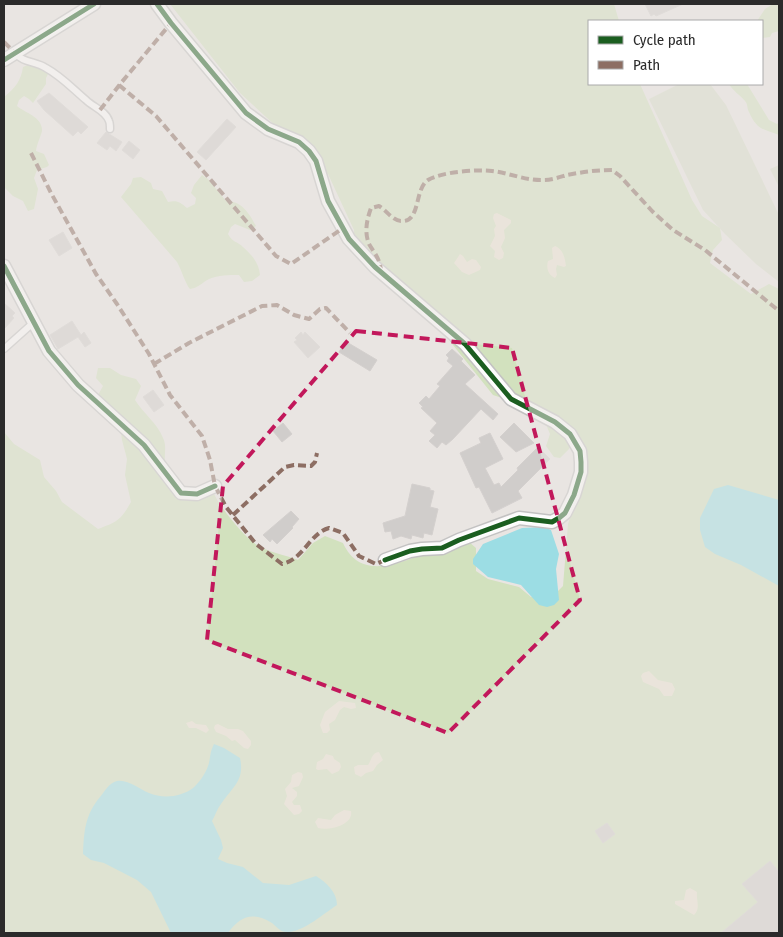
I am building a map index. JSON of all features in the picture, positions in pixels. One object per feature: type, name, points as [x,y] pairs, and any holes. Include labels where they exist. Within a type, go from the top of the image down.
[{"type":"street","points":[[9,56],[94,4]]},
{"type":"street","points":[[157,4],[246,113],[268,129],[299,142],[309,151],[316,161],[328,201],[349,239],[362,254],[465,344],[510,399],[555,422],[570,434],[580,452],[581,472],[578,483],[564,513],[552,522],[519,518],[442,548],[410,551],[385,560]]},
{"type":"street","points":[[4,266],[49,351],[72,378],[106,412],[144,445],[181,493],[197,494],[215,486]]},
{"type":"lane","points":[[9,56],[45,67],[70,85],[88,102],[100,110],[109,120],[110,129]]},
{"type":"lane","points":[[4,349],[33,323]]},
{"type":"highlighted area","points":[[356,331],[512,348],[580,600],[448,733],[207,640],[223,486]]},
{"type":"green space","points":[[170,4],[614,4],[619,20],[588,20],[588,85],[640,85],[692,200],[702,216],[720,228],[722,240],[713,250],[710,263],[751,294],[769,284],[779,289],[779,933],[4,933],[4,432],[14,444],[40,460],[44,477],[56,491],[62,502],[98,529],[118,520],[131,502],[125,475],[127,459],[119,418],[98,395],[103,386],[96,378],[98,368],[110,368],[121,375],[136,379],[141,386],[135,400],[161,433],[165,444],[166,465],[188,498],[201,500],[214,494],[239,529],[252,541],[271,552],[298,560],[313,543],[325,536],[343,543],[350,555],[359,562],[379,566],[391,565],[469,542],[476,548],[476,571],[488,579],[519,587],[531,597],[551,598],[563,586],[568,524],[580,487],[575,438],[569,449],[560,458],[554,457],[546,446],[550,434],[545,422],[505,399],[493,395],[449,340],[364,251],[354,238],[354,230],[328,174],[240,93]]},
{"type":"green space","points":[[773,4],[779,4],[779,31],[772,33],[770,37],[763,38],[763,20],[758,20],[765,9]]},
{"type":"green space","points":[[28,65],[49,72],[46,84],[33,103],[24,96],[19,100],[17,106],[40,122],[42,131],[36,151],[44,154],[49,165],[37,170],[34,178],[38,189],[34,209],[28,211],[23,201],[13,196],[4,187],[4,97],[17,84],[23,67]]},
{"type":"green space","points":[[677,85],[711,85],[726,105],[779,215],[779,282],[756,264],[703,210],[649,99]]},
{"type":"green space","points":[[730,85],[748,85],[769,120],[777,124],[779,122],[779,135],[758,126],[748,111],[746,102]]},
{"type":"green space","points":[[779,165],[779,187],[770,169]]},
{"type":"green space","points":[[202,175],[208,179],[226,201],[241,205],[256,226],[250,230],[235,224],[231,227],[228,234],[257,263],[260,275],[252,281],[244,282],[239,275],[220,276],[209,279],[190,289],[177,262],[121,197],[131,184],[133,178],[141,177],[151,183],[153,189],[162,191],[168,202],[178,202],[187,208],[195,204],[196,198],[191,193],[194,185]]},
{"type":"sand","points":[[497,213],[511,220],[511,223],[504,230],[505,238],[501,247],[504,253],[503,258],[499,260],[494,257],[495,251],[490,246],[495,236],[494,229],[496,226],[493,218],[494,214]]},
{"type":"sand","points":[[555,246],[562,252],[566,266],[557,265],[557,275],[555,278],[549,273],[547,266],[548,261],[553,259],[552,248]]},
{"type":"sand","points":[[460,254],[467,262],[472,259],[476,260],[481,267],[480,270],[469,275],[462,272],[454,263]]},
{"type":"sand","points":[[649,671],[658,680],[672,683],[675,689],[672,696],[664,696],[659,689],[643,682],[641,676]]},
{"type":"sand","points":[[339,701],[355,703],[356,708],[344,707],[340,710],[335,720],[329,724],[330,730],[327,733],[323,733],[320,725],[325,712]]},
{"type":"sand","points":[[192,721],[196,724],[206,725],[209,730],[206,733],[196,728],[189,728],[186,723]]},
{"type":"sand","points":[[218,724],[228,729],[243,731],[251,741],[251,745],[248,749],[244,748],[235,740],[232,741],[216,732],[214,728]]},
{"type":"sand","points":[[379,752],[383,760],[373,771],[361,777],[355,774],[354,767],[368,765],[373,755]]},
{"type":"sand","points":[[326,754],[333,756],[340,763],[339,771],[332,774],[327,769],[316,769],[317,762],[323,759]]},
{"type":"sand","points":[[298,772],[302,773],[303,777],[299,786],[292,788],[297,792],[297,796],[292,802],[294,805],[300,805],[302,811],[294,815],[284,804],[287,796],[285,789],[291,782],[292,775]]},
{"type":"sand","points":[[344,810],[351,811],[349,820],[345,823],[334,828],[318,828],[315,822],[318,818],[331,820],[335,815]]},
{"type":"sand","points":[[690,888],[697,892],[698,907],[694,915],[675,904],[675,901],[684,900],[686,890]]},
{"type":"water","points":[[728,485],[779,500],[779,586],[741,565],[715,554],[705,547],[700,530],[700,518],[714,489]]},
{"type":"water","points":[[544,527],[551,530],[559,554],[556,569],[559,600],[554,605],[547,607],[539,605],[521,585],[488,577],[473,564],[473,559],[483,544],[522,528]]},
{"type":"water","points":[[214,744],[240,758],[241,766],[239,778],[212,821],[223,848],[218,859],[243,867],[263,883],[289,885],[316,876],[324,881],[333,892],[337,905],[302,928],[284,932],[265,919],[253,916],[242,919],[228,933],[171,933],[151,892],[137,880],[104,863],[91,860],[83,854],[88,817],[109,785],[121,781],[154,795],[166,796],[183,793],[193,788],[204,775]]},
{"type":"building","points":[[645,4],[683,4],[656,16],[654,14],[651,16]]},
{"type":"building","points":[[49,93],[88,127],[81,134],[78,131],[73,136],[44,110],[37,101]]},
{"type":"building","points":[[227,119],[236,127],[206,160],[197,152]]},
{"type":"building","points":[[106,132],[122,142],[116,151],[110,146],[107,150],[97,143]]},
{"type":"building","points":[[129,141],[140,150],[133,159],[122,150]]},
{"type":"building","points":[[63,232],[72,248],[59,256],[49,240]]},
{"type":"building","points":[[4,303],[15,313],[12,316],[14,318],[4,329]]},
{"type":"building","points":[[72,321],[81,335],[84,332],[91,343],[85,347],[78,337],[58,349],[50,335]]},
{"type":"building","points":[[301,332],[303,335],[305,332],[320,347],[308,358],[294,342]]},
{"type":"building","points":[[345,341],[377,360],[370,371],[339,352]]},
{"type":"building","points":[[452,349],[463,359],[461,361],[475,375],[465,384],[498,414],[493,420],[481,409],[453,439],[446,445],[442,442],[437,448],[429,441],[435,435],[430,431],[437,423],[421,408],[423,407],[419,403],[426,396],[429,399],[440,386],[437,384],[453,366],[447,361],[449,358],[446,355]]},
{"type":"building","points":[[153,390],[164,405],[154,412],[143,397]]},
{"type":"building","points":[[283,423],[292,434],[282,442],[273,431]]},
{"type":"building","points":[[514,423],[534,443],[516,452],[500,437]]},
{"type":"building","points":[[490,433],[503,459],[485,468],[494,485],[499,483],[501,487],[538,447],[550,459],[518,491],[522,498],[492,513],[479,487],[476,488],[460,453],[481,443],[479,438]]},
{"type":"building","points":[[412,484],[430,488],[430,490],[434,491],[430,507],[438,509],[432,535],[424,533],[423,538],[412,535],[411,539],[401,536],[393,539],[391,531],[385,532],[383,523],[405,516]]},
{"type":"building","points":[[291,511],[299,519],[293,528],[277,544],[272,539],[270,542],[263,535]]},
{"type":"building","points":[[607,823],[615,834],[603,843],[595,831]]},
{"type":"building","points":[[770,861],[779,872],[779,933],[721,933],[758,902],[742,884]]},
{"type":"marked path","points":[[100,110],[171,23]]},
{"type":"marked path","points":[[4,42],[15,53]]},
{"type":"marked path","points":[[119,85],[156,116],[276,256],[291,264],[343,228]]},
{"type":"marked path","points":[[31,153],[96,274],[149,354],[170,395],[202,436],[210,460],[215,486],[226,507],[256,544],[282,564],[296,557],[317,535],[329,528],[343,533],[359,556],[376,564],[385,560]]},
{"type":"marked path","points":[[381,273],[379,261],[369,244],[366,230],[371,208],[379,206],[398,221],[407,220],[412,217],[415,211],[424,184],[434,177],[459,172],[485,170],[544,180],[584,172],[612,170],[673,230],[705,250],[779,311]]},
{"type":"marked path","points":[[154,364],[189,343],[262,306],[277,305],[294,315],[309,319],[320,309],[326,308],[350,333]]},
{"type":"marked path","points":[[233,515],[285,467],[294,465],[311,466],[315,462],[317,453]]},
{"type":"cycle path","points":[[4,60],[94,4]]},
{"type":"cycle path","points":[[157,4],[246,113],[268,129],[299,142],[309,151],[316,161],[328,201],[349,239],[375,267],[465,344],[511,399],[555,422],[570,434],[580,451],[581,472],[574,495],[565,513],[552,522],[519,518],[442,548],[410,551],[385,560]]},
{"type":"cycle path","points":[[4,266],[49,351],[78,385],[144,445],[181,493],[197,494],[215,486]]}]
